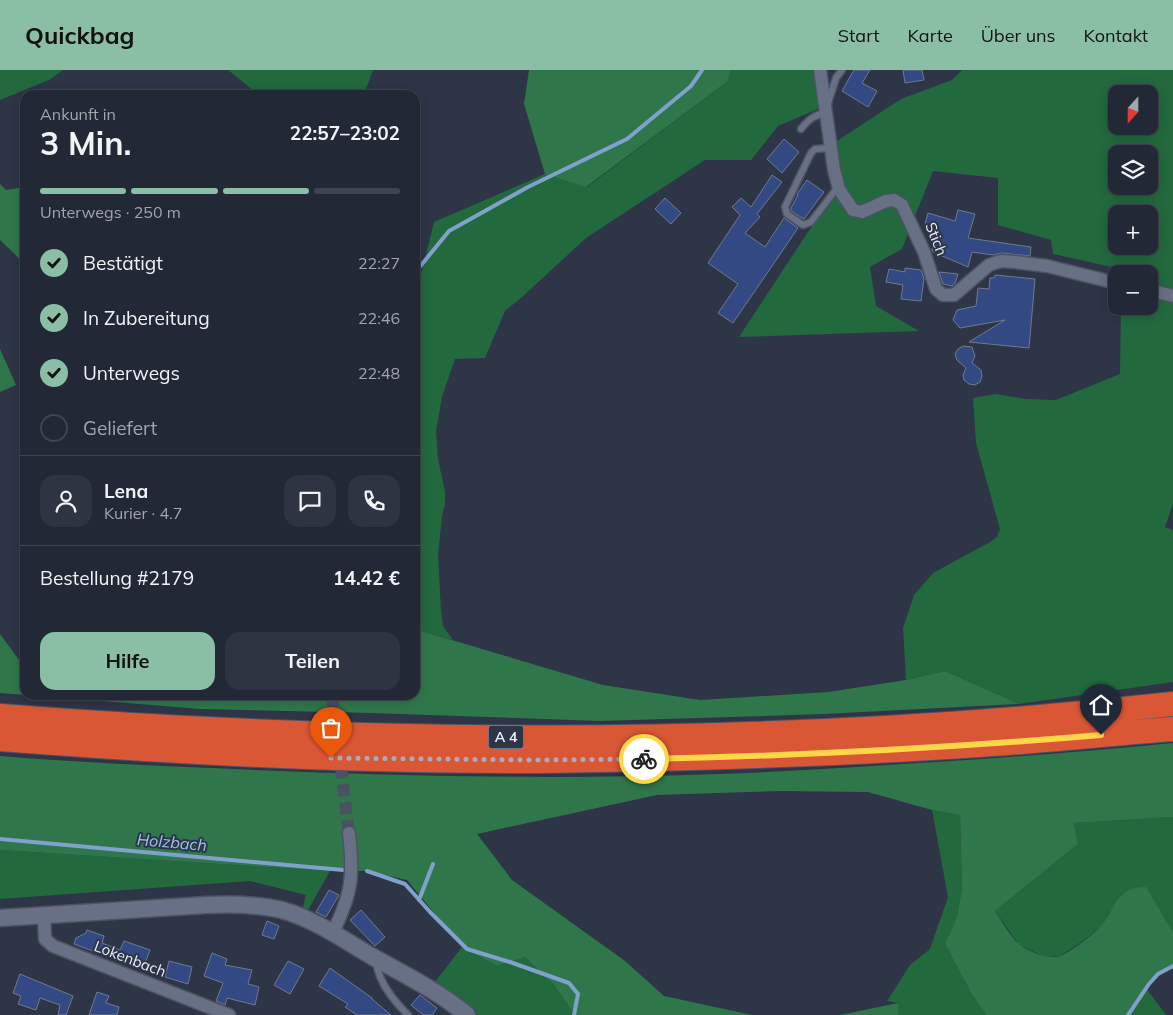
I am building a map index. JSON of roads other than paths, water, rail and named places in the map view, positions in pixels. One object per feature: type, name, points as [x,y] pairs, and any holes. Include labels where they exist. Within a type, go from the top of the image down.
[{"type":"highway","name":"A 4","points":[[0,716],[130,726],[318,734],[543,737],[819,732],[1012,720],[1173,704]]},
{"type":"highway","name":"A 4","points":[[0,739],[129,749],[331,758],[540,760],[818,754],[1010,743],[1173,728]]},
{"type":"street","name":"Stich","points":[[820,70],[838,186],[853,210],[862,212],[886,201],[894,200],[902,205],[924,252],[936,290],[943,295],[954,295],[989,265],[1001,261],[1047,266],[1108,281]]},
{"type":"street","points":[[1158,292],[1173,296]]},
{"type":"street","points":[[332,934],[350,891],[352,863],[349,833]]},
{"type":"street","points":[[0,918],[206,905],[265,906],[296,915],[332,934],[431,989],[466,1015]]},
{"type":"street","name":"Lokenbach","points":[[44,915],[45,939],[53,946],[229,1015]]},
{"type":"lane","points":[[801,129],[808,120],[826,111],[836,78],[842,70]]},
{"type":"lane","points":[[832,148],[815,149],[811,153],[785,207],[787,214],[803,225],[810,222],[838,186]]},
{"type":"lane","points":[[380,961],[376,967],[378,974],[388,992],[408,1015]]},
{"type":"waterway","points":[[420,267],[449,231],[528,187],[627,139],[691,86],[702,70]]},
{"type":"waterway","name":"Holzbach","points":[[0,839],[343,870]]},
{"type":"waterway","points":[[419,900],[433,864]]},
{"type":"waterway","name":"Holzbach","points":[[367,871],[405,884],[467,949],[569,983],[578,994],[574,1015]]},
{"type":"waterway","name":"Holzbach","points":[[1128,1015],[1158,974],[1173,966]]},
{"type":"tunnel","points":[[333,700],[349,833]]}]
